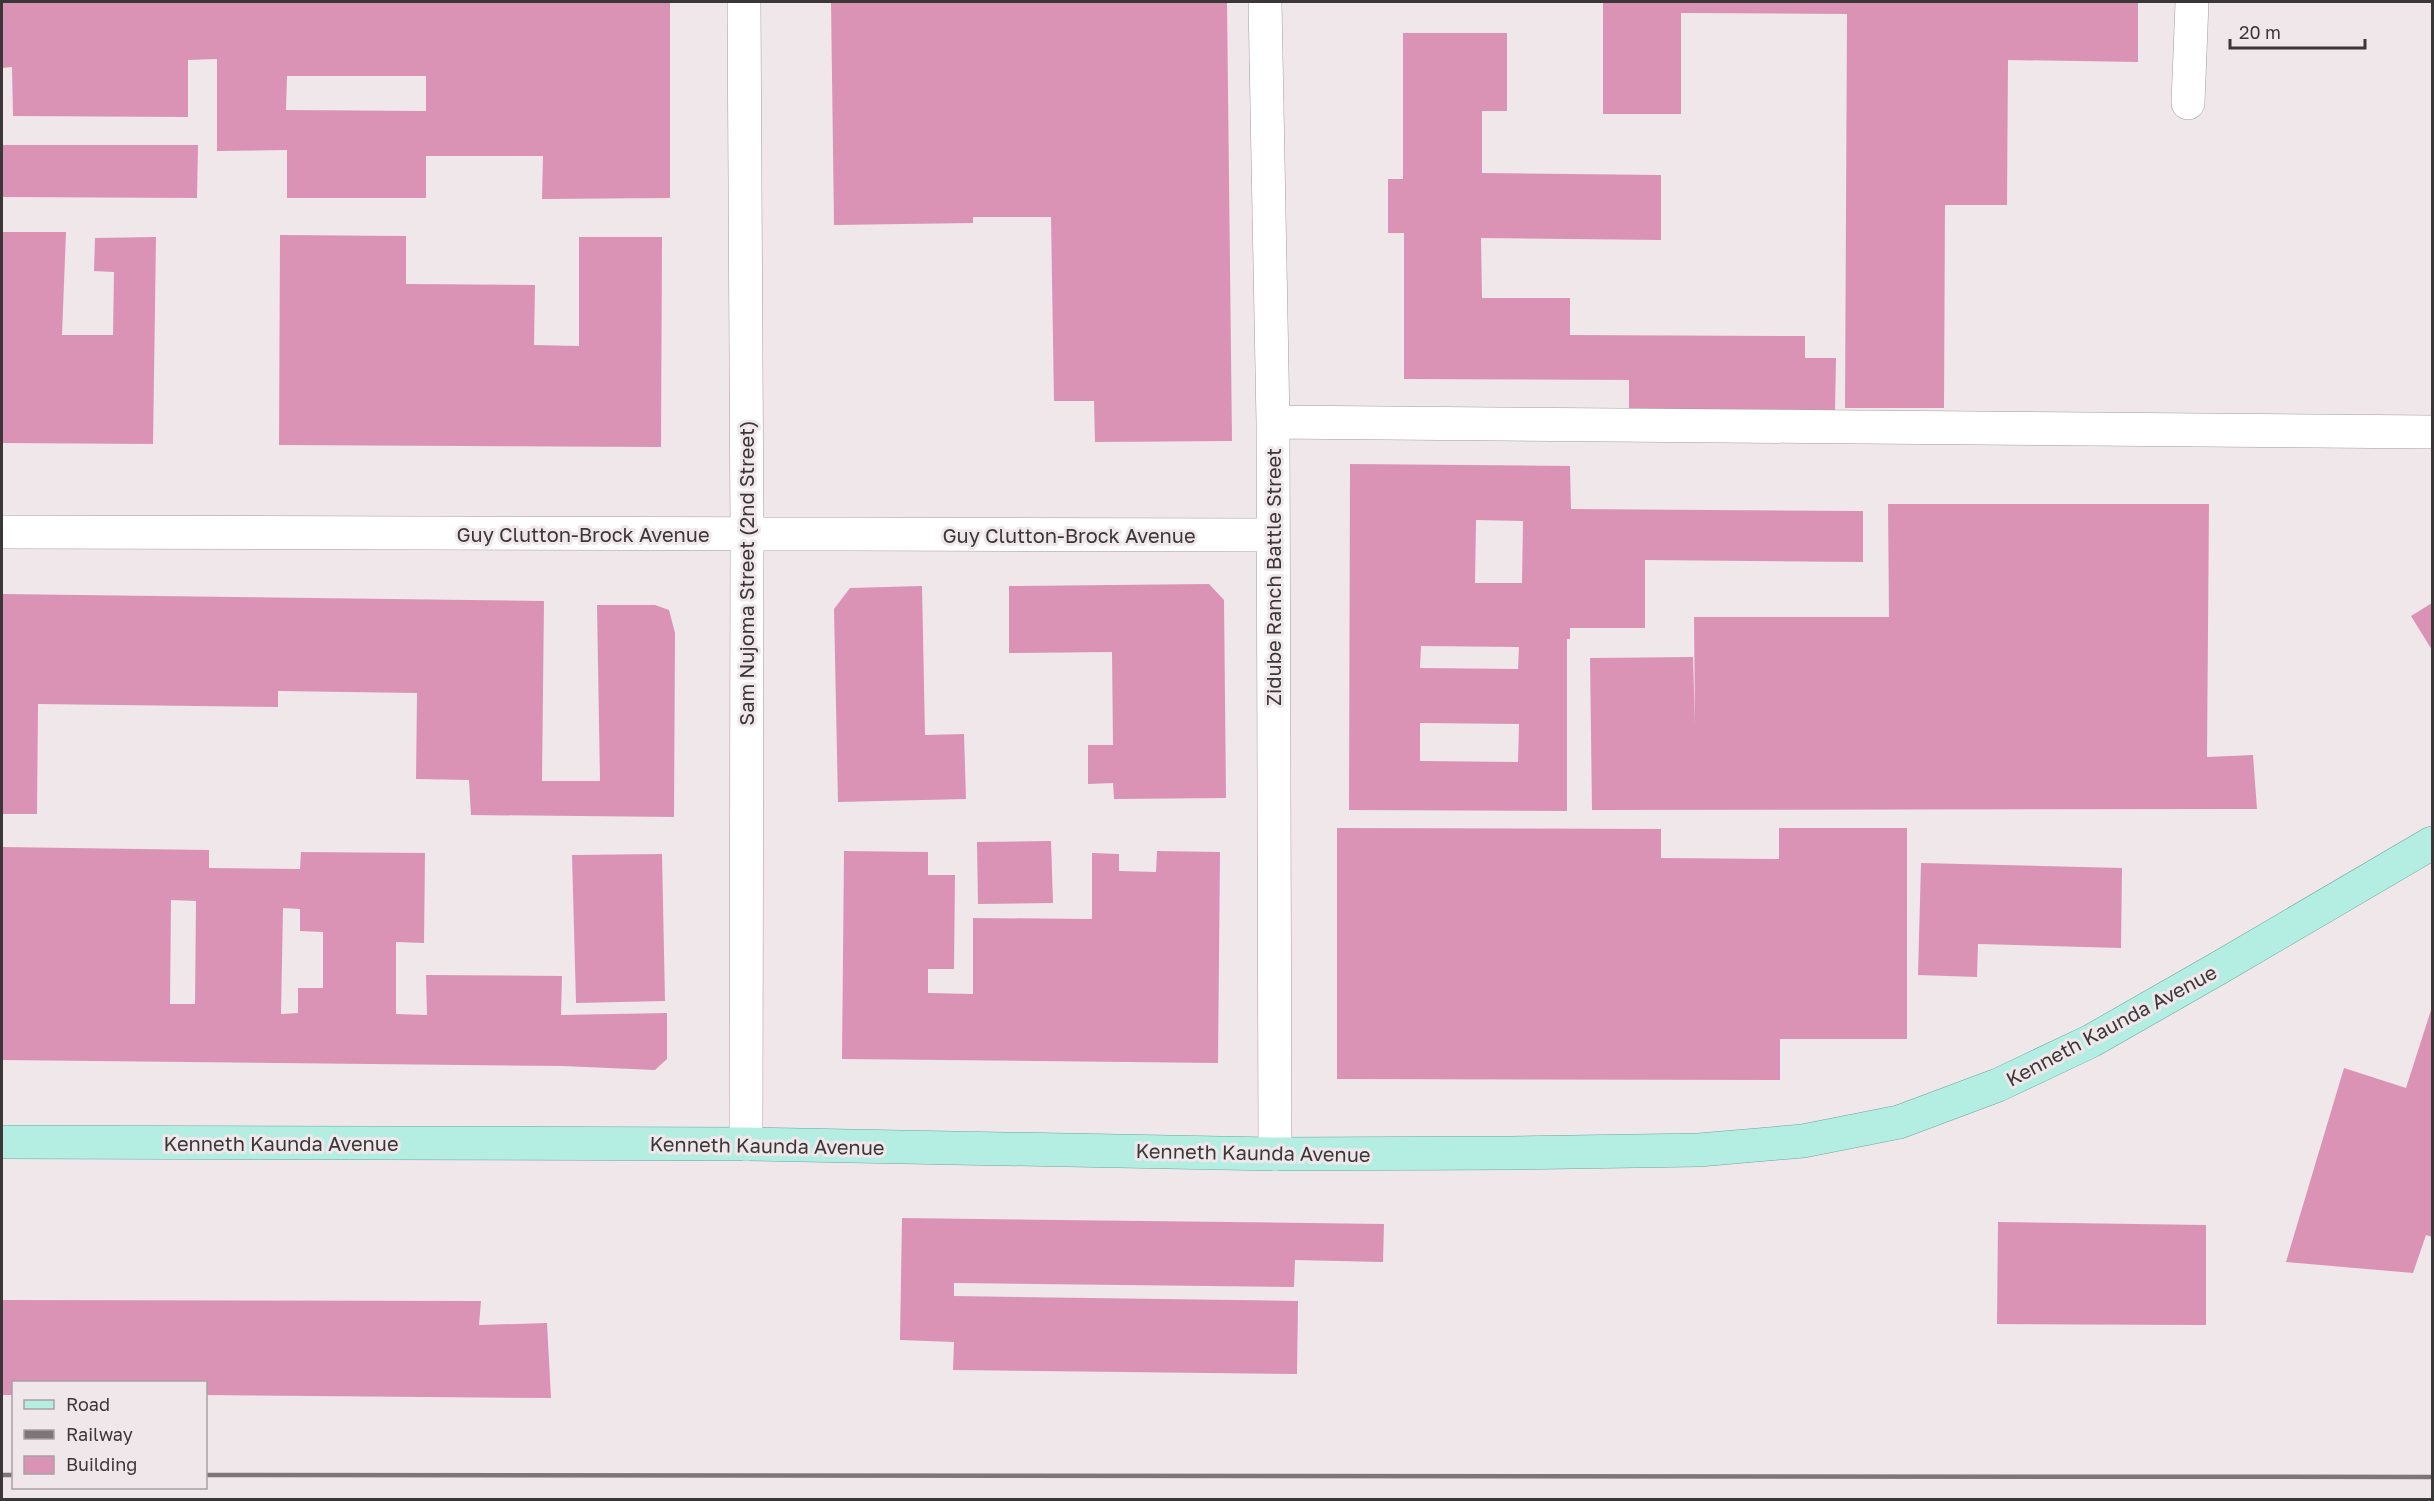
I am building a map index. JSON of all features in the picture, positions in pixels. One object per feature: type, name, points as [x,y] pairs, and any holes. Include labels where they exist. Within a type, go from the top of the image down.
[{"type":"main road","name":"Kenneth Kaunda Avenue","points":[[2,1142],[746,1143],[1275,1154],[1511,1154],[1699,1150],[1803,1141],[1899,1122],[1998,1085],[2091,1041],[2433,843]]},
{"type":"street","name":"Sam Nujoma Street (2nd Street)","points":[[744,2],[747,534],[746,1143]]},
{"type":"street","name":"Zidube Ranch Battle Street","points":[[1265,2],[1273,422],[1275,1154]]},
{"type":"street","points":[[2188,103],[2192,2]]},
{"type":"street","points":[[1273,422],[2433,432]]},
{"type":"street","name":"Guy Clutton-Brock Avenue","points":[[2,532],[1272,535]]},
{"type":"building","points":[[2,2],[670,2],[670,198],[542,199],[543,156],[426,156],[426,198],[287,198],[287,150],[217,151],[217,59],[188,60],[188,117],[13,116],[12,67],[2,68]],"holes":[[[287,76],[426,76],[426,111],[286,110]]]},
{"type":"building","points":[[831,2],[1227,2],[1232,441],[1095,442],[1094,401],[1054,401],[1051,217],[973,217],[973,223],[834,225]]},
{"type":"building","points":[[1603,2],[2138,2],[2138,62],[2008,60],[2007,205],[1945,205],[1944,408],[1845,408],[1847,14],[1681,13],[1681,114],[1603,114]]},
{"type":"building","points":[[1403,33],[1507,33],[1507,111],[1482,111],[1482,173],[1661,175],[1661,240],[1481,238],[1482,298],[1570,298],[1570,335],[1805,336],[1805,358],[1836,358],[1835,410],[1629,409],[1629,380],[1404,379],[1404,233],[1388,233],[1388,179],[1403,179]]},
{"type":"building","points":[[2,145],[198,145],[197,198],[2,197]]},
{"type":"building","points":[[2,232],[66,232],[62,335],[113,335],[114,272],[94,271],[95,238],[156,237],[153,444],[2,443]]},
{"type":"building","points":[[280,235],[406,236],[406,284],[535,285],[534,345],[579,346],[579,237],[662,237],[661,447],[279,445]]},
{"type":"building","points":[[1350,464],[1570,466],[1571,509],[1863,511],[1863,562],[1645,560],[1645,628],[1570,628],[1570,639],[1567,639],[1567,811],[1349,810]],"holes":[[[1476,520],[1523,521],[1522,583],[1475,583]],[[1421,646],[1519,647],[1518,669],[1420,668]],[[1420,723],[1519,724],[1518,762],[1420,761]]]},
{"type":"building","points":[[1888,504],[2209,504],[2207,757],[2253,755],[2257,809],[1592,810],[1590,658],[1693,657],[1695,725],[1694,617],[1889,617]]},
{"type":"building","points":[[1209,584],[1224,600],[1226,798],[1114,799],[1113,783],[1088,784],[1088,745],[1113,745],[1112,652],[1009,653],[1009,586]]},
{"type":"building","points":[[922,586],[925,735],[964,734],[966,799],[838,802],[834,609],[850,588]]},
{"type":"building","points":[[2,594],[544,601],[542,781],[600,781],[597,605],[655,605],[669,610],[675,633],[674,817],[471,815],[469,780],[416,779],[417,693],[278,691],[278,707],[38,704],[37,814],[2,814]]},
{"type":"building","points":[[2432,603],[2432,650],[2411,616]]},
{"type":"building","points":[[1337,828],[1661,829],[1661,858],[1779,859],[1779,828],[1907,828],[1907,1039],[1780,1039],[1780,1080],[1337,1079]]},
{"type":"building","points":[[1051,841],[1053,903],[978,904],[977,842]]},
{"type":"building","points":[[2,847],[209,850],[209,868],[300,869],[301,852],[425,853],[424,943],[396,942],[396,1014],[427,1015],[426,975],[562,976],[561,1015],[667,1013],[667,1059],[655,1070],[563,1066],[2,1060]],"holes":[[[171,900],[196,901],[195,1004],[170,1004]],[[283,908],[300,909],[300,931],[323,932],[323,988],[298,988],[298,1013],[281,1014]]]},
{"type":"building","points":[[844,851],[928,852],[928,875],[955,875],[954,969],[928,969],[928,993],[973,994],[973,918],[1092,919],[1092,853],[1119,854],[1119,871],[1156,872],[1157,851],[1220,852],[1218,1063],[842,1059]]},
{"type":"building","points":[[662,854],[665,1001],[576,1003],[572,855]]},
{"type":"building","points":[[1921,863],[2122,868],[2121,948],[1978,944],[1977,977],[1918,975]]},
{"type":"building","points":[[2432,1007],[2432,1237],[2426,1235],[2413,1273],[2286,1262],[2344,1068],[2406,1088]]},
{"type":"building","points":[[902,1218],[1384,1224],[1383,1262],[1295,1260],[1294,1287],[954,1283],[954,1296],[1298,1301],[1297,1374],[953,1370],[954,1342],[900,1340]]},
{"type":"building","points":[[1998,1222],[2206,1225],[2206,1325],[1997,1324]]},
{"type":"building","points":[[2,1300],[481,1301],[479,1325],[547,1323],[551,1398],[207,1395],[207,1381],[12,1381],[12,1395],[2,1395]]},
{"type":"railway","points":[[2,1475],[12,1475]]},
{"type":"railway","points":[[207,1475],[2432,1477]]}]
